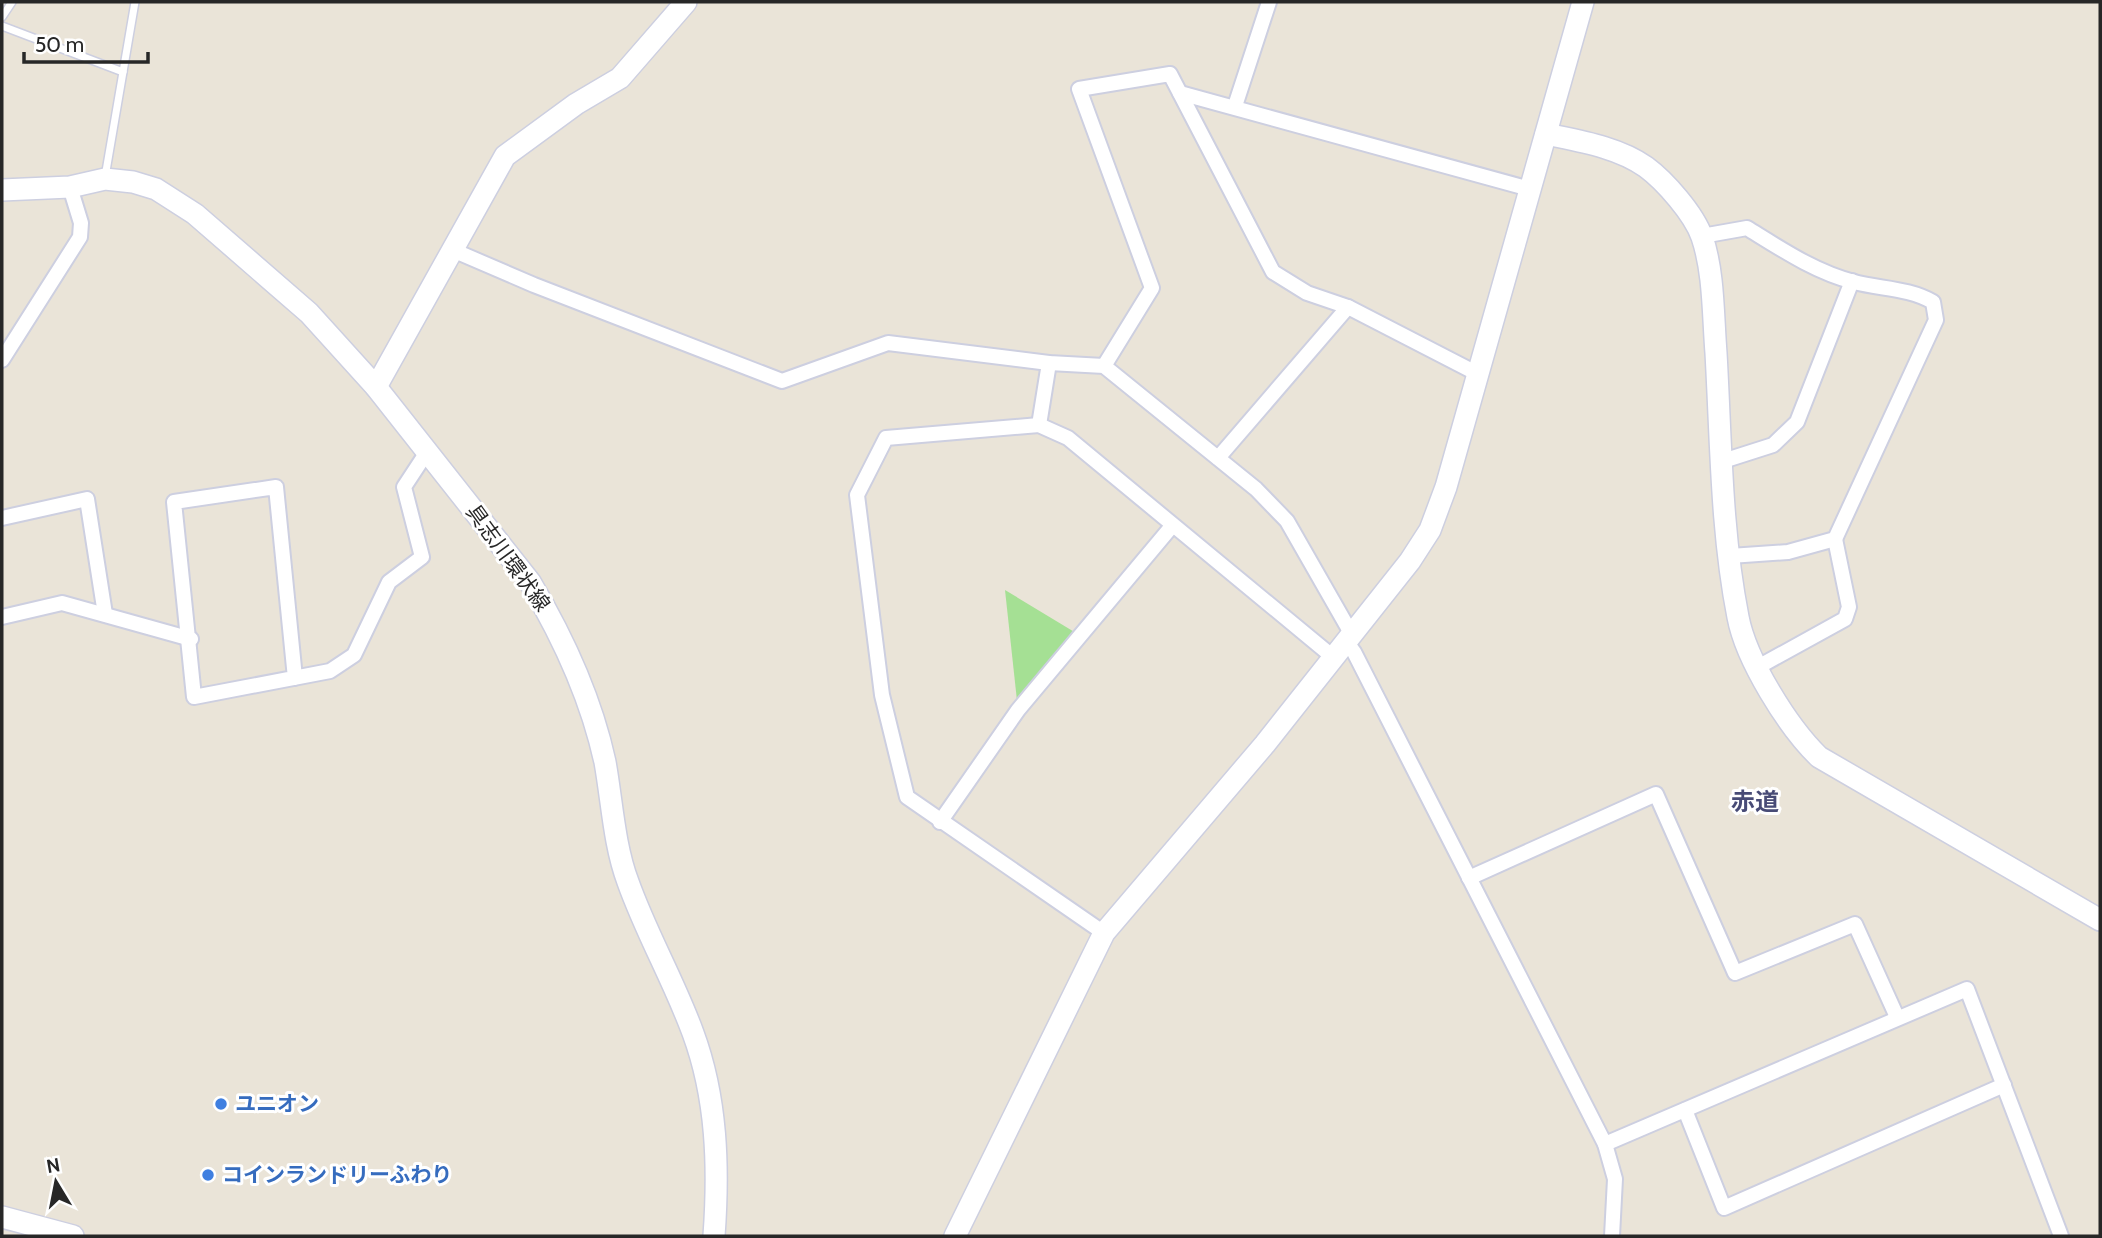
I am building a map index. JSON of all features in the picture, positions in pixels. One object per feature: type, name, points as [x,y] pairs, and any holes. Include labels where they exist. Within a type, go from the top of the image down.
[{"type":"street","points":[[376,387],[455,251],[505,156],[576,104],[620,78],[686,2]]},
{"type":"street","points":[[1235,106],[1269,2]]},
{"type":"street","points":[[955,1236],[1104,933],[1265,744],[1410,561],[1430,530],[1446,487],[1583,2]]},
{"type":"street","points":[[1104,366],[1152,288],[1079,89],[1170,74],[1273,272],[1307,293],[1348,306],[1478,374]]},
{"type":"street","points":[[1180,93],[1530,189]]},
{"type":"street","points":[[1546,134],[1606,148],[1645,167],[1675,195],[1702,236],[1712,303],[1730,556],[1738,618],[1758,667],[1798,737],[1819,757],[2100,919]]},
{"type":"street","points":[[2,190],[70,187],[105,179]]},
{"type":"street","name":"具志川環状線","points":[[105,179],[156,189],[195,214],[281,286],[376,387],[530,582],[551,617],[585,692],[604,761],[626,880],[693,1033],[703,1065],[716,1140],[718,1180],[714,1236]]},
{"type":"street","points":[[2,360],[80,237],[81,223],[70,187]]},
{"type":"street","points":[[1702,236],[1746,228],[1800,261],[1852,282],[1920,294],[1933,302],[1936,320],[1835,539],[1849,607],[1845,619],[1758,667]]},
{"type":"street","points":[[455,251],[534,285],[782,381],[888,343],[1049,363],[1104,366],[1218,458],[1287,521],[1343,644]]},
{"type":"street","points":[[1723,461],[1773,445],[1797,422],[1852,282]]},
{"type":"street","points":[[1218,458],[1348,306]]},
{"type":"street","points":[[1039,425],[1049,363]]},
{"type":"street","points":[[1104,933],[907,797],[882,695],[857,495],[886,438],[1039,425],[1069,439],[1172,526],[1354,652],[1605,1144],[1615,1179],[1612,1236]]},
{"type":"street","points":[[295,678],[276,487],[174,502],[191,639],[194,697],[295,678],[330,671],[354,655],[389,582],[422,557],[404,487],[427,452]]},
{"type":"street","points":[[2,519],[87,499],[105,614]]},
{"type":"street","points":[[940,822],[1018,710],[1172,526]]},
{"type":"street","points":[[1730,556],[1788,552],[1835,539]]},
{"type":"street","points":[[2,617],[62,603],[191,639]]},
{"type":"street","points":[[1469,878],[1656,794],[1735,973],[1855,924],[1897,1017]]},
{"type":"street","points":[[1605,1144],[1967,989],[2061,1236]]},
{"type":"street","points":[[1685,1110],[1724,1208],[2004,1085]]},
{"type":"street","points":[[2,1217],[73,1236]]},
{"type":"lane","points":[[2,17],[12,2]]},
{"type":"lane","points":[[105,179],[135,2]]},
{"type":"lane","points":[[2,26],[123,72]]},
{"type":"green space","points":[[1005,590],[1081,636],[1018,710]]},
{"type":"place","name":"ユニオン","points":[[221,1104]]},
{"type":"place","name":"コインランドリーふわり","points":[[208,1175]]},
{"type":"district","name":"赤道","points":[[1755,802]]}]
